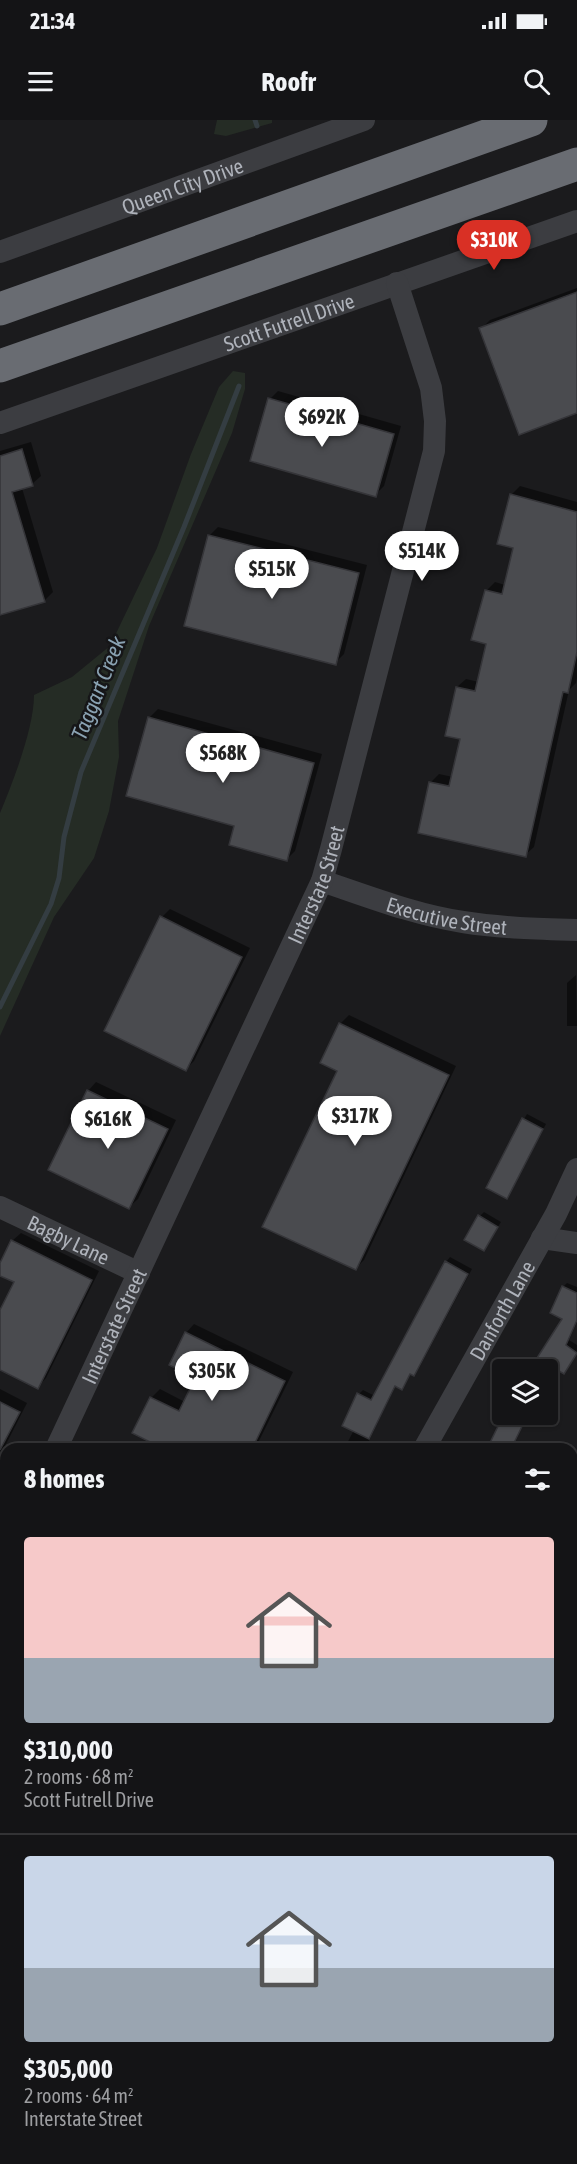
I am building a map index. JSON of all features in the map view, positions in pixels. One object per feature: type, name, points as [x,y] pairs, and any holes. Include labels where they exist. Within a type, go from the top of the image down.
[{"type":"highway","points":[[0,309],[531,120]]},
{"type":"highway","points":[[0,366],[577,165]]},
{"type":"street","name":"Queen City Drive","points":[[0,252],[364,120]]},
{"type":"street","name":"Scott Futrell Drive","points":[[0,423],[577,221]]},
{"type":"street","name":"Interstate Street","points":[[59,1443],[322,881],[434,451],[435,421],[431,388],[397,283]]},
{"type":"street","name":"Executive Street","points":[[322,881],[460,922],[507,928],[577,930]]},
{"type":"street","name":"Danforth Lane","points":[[427,1443],[556,1214],[577,1169]]},
{"type":"street","name":"Bagby Lane","points":[[0,1207],[139,1273]]},
{"type":"street","points":[[542,1238],[577,1243]]},
{"type":"shaded area","points":[[217,120],[272,120],[272,123],[226,136],[214,134]]},
{"type":"shaded area","points":[[233,371],[245,373],[245,389],[232,433],[149,626],[118,721],[119,757],[109,811],[94,858],[54,917],[0,1036],[0,813],[27,739],[34,695],[72,677],[110,646],[157,548],[191,454],[219,387]]},
{"type":"building","points":[[577,292],[577,413],[519,435],[479,328]]},
{"type":"building","points":[[268,398],[394,434],[376,497],[250,461]]},
{"type":"building","points":[[22,449],[33,486],[12,492],[45,602],[0,615],[0,456]]},
{"type":"building","points":[[510,494],[577,512],[577,652],[568,693],[563,692],[526,857],[418,833],[429,782],[449,786],[460,739],[445,736],[456,687],[475,691],[486,644],[471,640],[485,590],[502,594],[513,548],[497,544]]},
{"type":"building","points":[[208,535],[359,573],[336,665],[184,626]]},
{"type":"building","points":[[148,717],[314,763],[287,861],[229,845],[234,826],[126,796]]},
{"type":"building","points":[[160,916],[242,957],[186,1071],[104,1031]]},
{"type":"building","points":[[339,1023],[449,1075],[356,1270],[262,1227],[337,1071],[320,1063]]},
{"type":"building","points":[[87,1090],[168,1129],[129,1209],[48,1170]]},
{"type":"building","points":[[522,1118],[543,1129],[507,1199],[486,1188]]},
{"type":"building","points":[[478,1215],[498,1227],[484,1251],[464,1240]]},
{"type":"building","points":[[11,1240],[92,1280],[38,1389],[0,1370],[0,1310],[14,1282],[0,1276],[0,1263]]},
{"type":"building","points":[[445,1261],[468,1274],[414,1376],[410,1374],[402,1390],[395,1386],[369,1439],[342,1426],[357,1393],[371,1400]]},
{"type":"building","points":[[562,1286],[577,1293],[577,1320],[566,1345],[577,1353],[564,1374],[558,1370],[558,1359],[537,1358],[562,1319],[550,1313]]},
{"type":"building","points":[[185,1332],[285,1381],[255,1443],[152,1443],[132,1433],[150,1397],[179,1411],[195,1378],[169,1365]]},
{"type":"building","points":[[0,1402],[20,1412],[4,1443],[0,1443]]},
{"type":"building","points":[[499,1425],[523,1425],[514,1443],[490,1443]]},
{"type":"waterway","name":"Taggart Creek","points":[[255,120],[257,126]]},
{"type":"waterway","name":"Taggart Creek","points":[[0,1007],[51,904],[59,878],[64,837],[81,772],[184,527],[239,386]]}]
